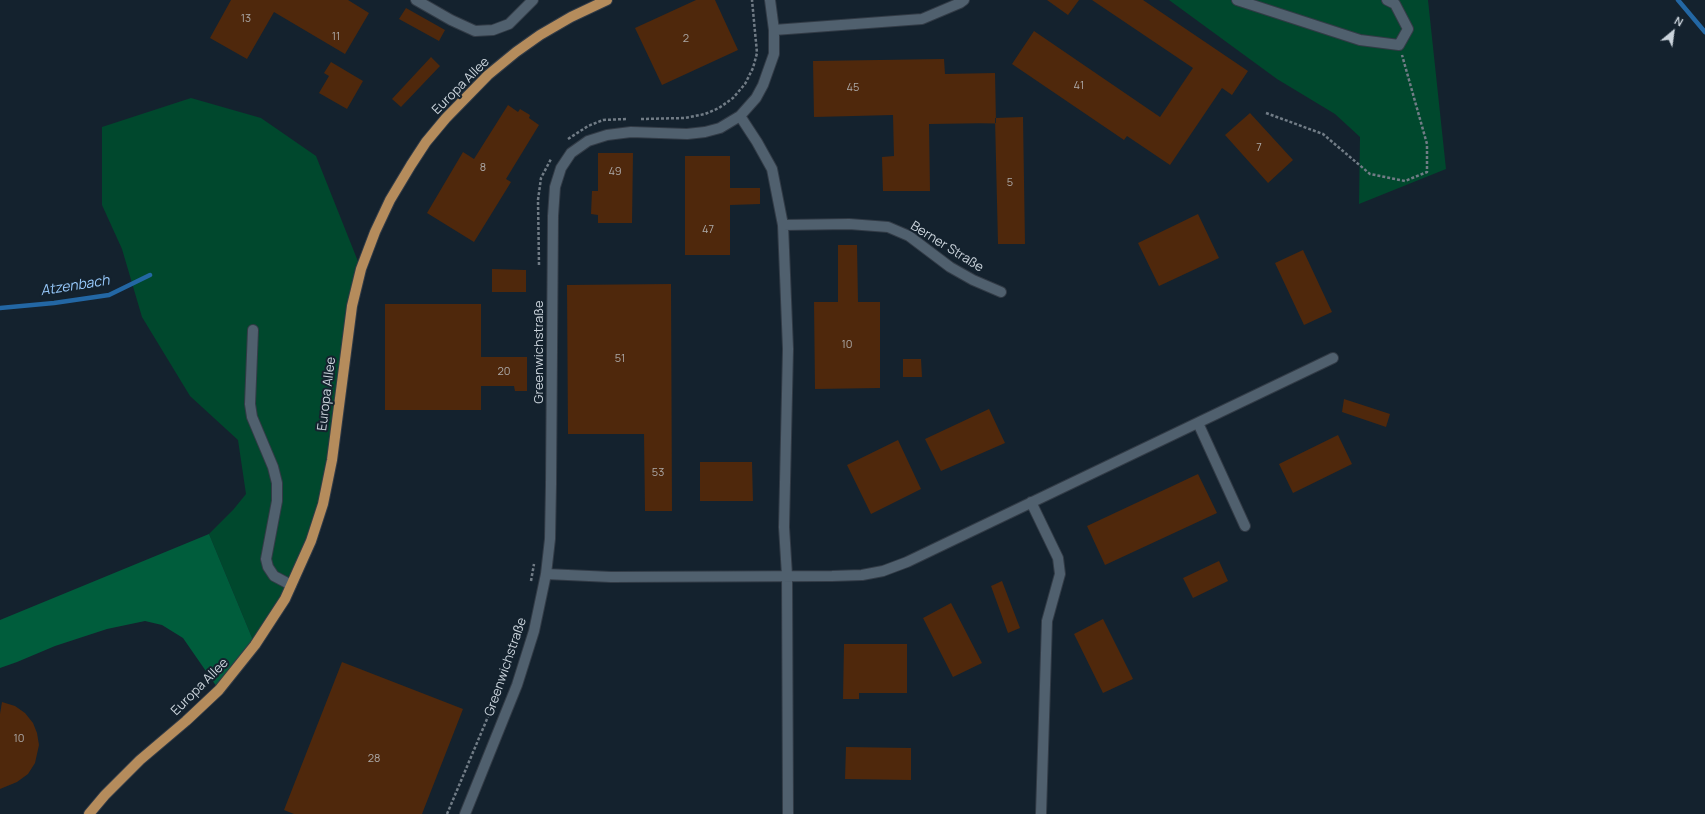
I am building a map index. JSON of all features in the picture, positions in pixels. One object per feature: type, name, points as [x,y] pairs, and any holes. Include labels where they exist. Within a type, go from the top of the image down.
[{"type":"main road","name":"Europa Allee","points":[[89,814],[105,795],[140,760],[186,721],[219,690],[241,664],[270,624],[292,585],[311,541],[323,504],[332,460],[352,306],[361,269],[375,232],[390,200],[426,142],[464,98],[488,75],[516,52],[540,35],[571,17],[607,0]]},
{"type":"street","points":[[416,0],[452,20],[475,30],[493,30],[509,24],[533,0]]},
{"type":"street","name":"Greenwichstraße","points":[[465,814],[517,686],[534,631],[546,574],[550,539],[553,216],[555,186],[561,168],[571,153],[588,141],[606,135],[631,132],[687,134],[705,132],[720,128],[740,116],[756,98],[770,68],[774,54],[774,30],[770,0]]},
{"type":"street","points":[[774,30],[922,19],[964,0]]},
{"type":"street","points":[[1237,0],[1360,40],[1399,45],[1408,29],[1395,4],[1387,0]]},
{"type":"street","points":[[740,116],[772,169],[784,225],[788,349],[784,527],[788,575],[788,814]]},
{"type":"street","name":"Berner Straße","points":[[784,225],[849,224],[888,228],[909,236],[950,267],[973,280],[1001,292]]},
{"type":"street","points":[[253,330],[251,411],[252,417],[273,467],[277,483],[277,501],[266,559],[268,568],[274,576],[292,585]]},
{"type":"street","points":[[546,574],[611,578],[862,575],[883,571],[907,562],[1333,358]]},
{"type":"street","points":[[1198,423],[1245,526]]},
{"type":"street","points":[[1030,502],[1058,558],[1060,574],[1047,620],[1041,814]]},
{"type":"path","points":[[640,119],[685,118],[705,114],[719,108],[733,98],[745,84],[753,68],[757,53],[752,0]]},
{"type":"path","points":[[1266,113],[1323,134],[1370,174],[1405,181],[1427,172],[1427,144],[1399,45]]},
{"type":"path","points":[[563,143],[573,134],[603,120],[633,119]]},
{"type":"path","points":[[539,267],[538,200],[541,178],[547,164],[555,153]]},
{"type":"path","points":[[530,587],[534,559]]},
{"type":"path","points":[[447,814],[508,671]]},
{"type":"green space","points":[[1169,0],[1428,0],[1446,169],[1359,204],[1360,137],[1335,114],[1277,79]]},
{"type":"green space","points":[[191,98],[261,118],[316,156],[361,269],[332,460],[311,541],[255,645],[209,534],[233,510],[246,494],[238,440],[190,396],[142,317],[122,249],[102,205],[102,127]]},
{"type":"green space","points":[[209,534],[255,645],[219,690],[183,638],[162,625],[145,621],[107,629],[55,646],[0,668],[0,620]]},
{"type":"building","points":[[231,0],[348,0],[369,13],[345,54],[274,12],[247,59],[210,38]]},
{"type":"building","points":[[696,0],[715,0],[738,50],[662,85],[635,28]]},
{"type":"building","points":[[1047,0],[1079,0],[1068,15]]},
{"type":"building","points":[[1092,0],[1143,0],[1248,71],[1232,95],[1222,88],[1170,165],[1127,136],[1124,140],[1012,64],[1034,31],[1160,117],[1193,68]]},
{"type":"building","points":[[406,8],[445,30],[439,41],[399,19]]},
{"type":"building","points":[[431,57],[440,66],[401,107],[392,99]]},
{"type":"building","points":[[944,59],[945,74],[995,73],[996,123],[929,124],[930,191],[883,191],[882,157],[894,156],[893,115],[814,117],[813,61]]},
{"type":"building","points":[[331,62],[363,81],[347,109],[319,93],[329,76],[324,73]]},
{"type":"building","points":[[508,105],[518,112],[520,109],[530,115],[529,118],[539,125],[506,179],[511,182],[474,242],[427,213],[463,152],[474,159]]},
{"type":"building","points":[[1250,113],[1293,160],[1268,183],[1225,135]]},
{"type":"building","points":[[1023,117],[1025,244],[998,244],[995,118]]},
{"type":"building","points":[[598,153],[633,153],[632,223],[598,223],[598,215],[591,214],[592,191],[598,191]]},
{"type":"building","points":[[685,156],[730,156],[730,188],[760,188],[760,204],[730,205],[730,255],[685,255]]},
{"type":"building","points":[[1198,214],[1219,258],[1159,286],[1138,243]]},
{"type":"building","points":[[838,245],[857,245],[858,302],[880,302],[880,388],[815,389],[814,302],[838,302]]},
{"type":"building","points":[[1303,250],[1332,312],[1304,325],[1275,263]]},
{"type":"building","points":[[492,269],[526,270],[526,292],[492,292]]},
{"type":"building","points":[[671,284],[672,511],[645,511],[644,434],[568,434],[567,285]]},
{"type":"building","points":[[385,304],[481,304],[481,357],[527,357],[527,391],[515,391],[514,386],[481,386],[481,410],[385,410]]},
{"type":"building","points":[[903,359],[921,359],[922,377],[903,377]]},
{"type":"building","points":[[1344,399],[1390,414],[1386,427],[1342,412]]},
{"type":"building","points":[[989,409],[1005,443],[941,471],[925,439]]},
{"type":"building","points":[[1338,435],[1352,464],[1293,493],[1279,464]]},
{"type":"building","points":[[898,440],[921,489],[871,514],[847,465]]},
{"type":"building","points":[[700,462],[752,462],[753,501],[700,501]]},
{"type":"building","points":[[1198,474],[1217,513],[1105,565],[1087,526]]},
{"type":"building","points":[[1219,561],[1228,581],[1193,598],[1183,578]]},
{"type":"building","points":[[1002,581],[1020,628],[1008,633],[991,586]]},
{"type":"building","points":[[951,603],[982,663],[953,677],[923,618]]},
{"type":"building","points":[[1103,619],[1133,679],[1103,693],[1074,634]]},
{"type":"building","points":[[844,644],[907,644],[907,693],[859,693],[859,699],[843,699]]},
{"type":"building","points":[[342,662],[463,709],[422,814],[294,814],[284,810]]},
{"type":"building","points":[[2,702],[15,706],[25,713],[33,723],[37,733],[39,745],[35,763],[28,774],[17,782],[0,789],[0,714]]},
{"type":"building","points":[[846,747],[911,748],[911,780],[845,779]]},
{"type":"waterway","points":[[1678,0],[1705,32]]},
{"type":"waterway","name":"Atzenbach","points":[[0,308],[54,303],[109,295],[150,275]]}]
